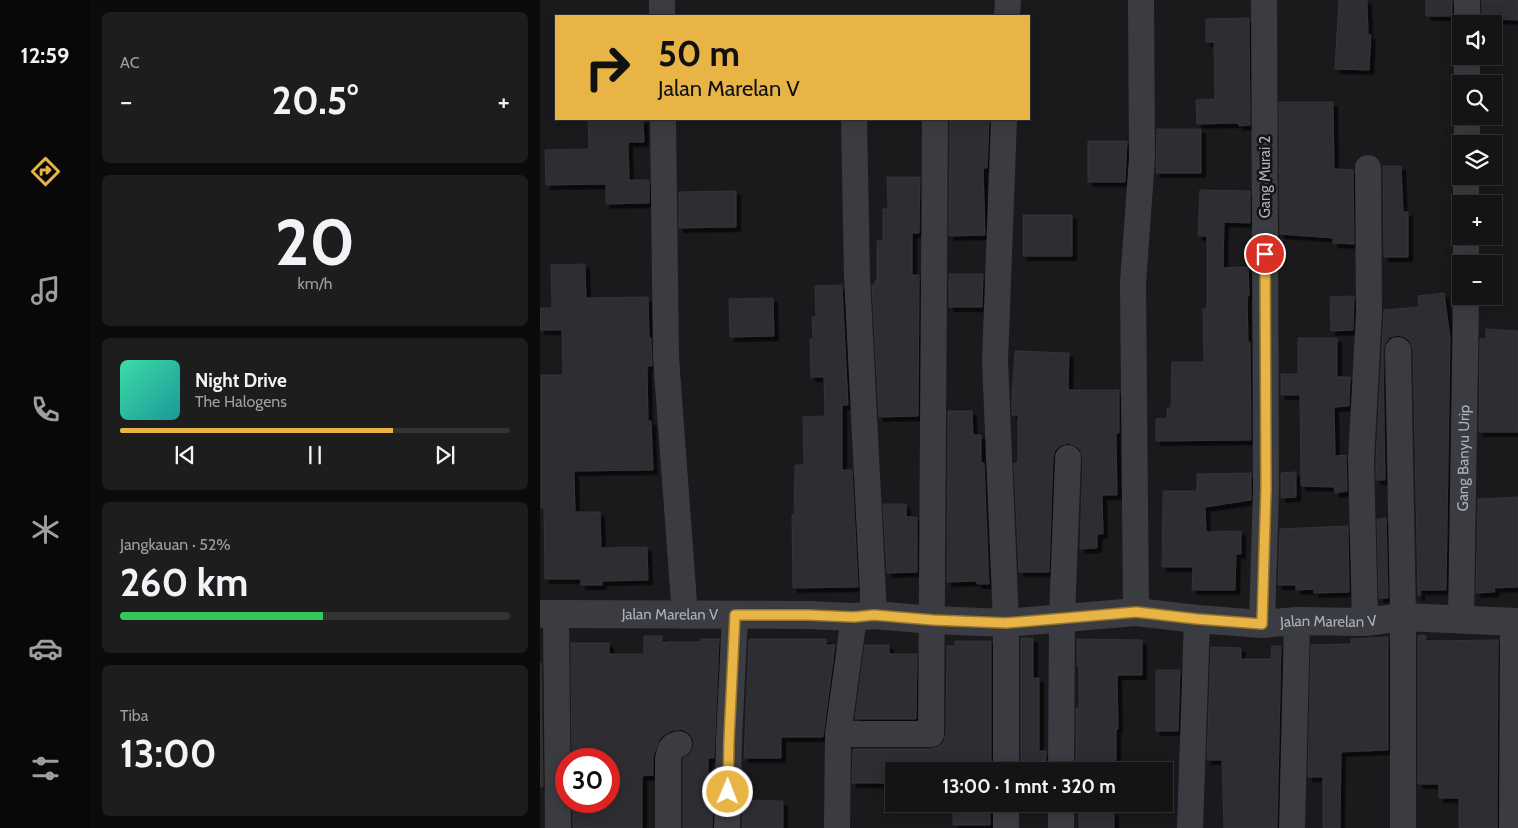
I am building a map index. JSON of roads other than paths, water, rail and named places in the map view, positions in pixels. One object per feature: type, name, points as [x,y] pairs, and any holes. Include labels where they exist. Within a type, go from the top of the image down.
[{"type":"street","points":[[662,0],[662,15]]},
{"type":"street","points":[[1007,15],[1008,0]]},
{"type":"street","points":[[1136,612],[1133,283],[1142,158],[1141,0]]},
{"type":"street","name":"Gang Murai 2","points":[[1262,624],[1266,488],[1264,0]]},
{"type":"street","points":[[1467,0],[1468,15]]},
{"type":"street","points":[[663,120],[666,358],[685,616]]},
{"type":"street","points":[[837,828],[838,734],[864,616],[854,120]]},
{"type":"street","points":[[838,734],[931,734],[935,120]]},
{"type":"street","points":[[1004,120],[995,362],[1006,623],[1006,762]]},
{"type":"street","points":[[1365,622],[1361,460],[1369,312],[1368,168]]},
{"type":"street","name":"Gang Banyu Urip","points":[[1461,619],[1466,305]]},
{"type":"street","points":[[1398,350],[1403,617],[1403,828]]},
{"type":"street","points":[[1061,762],[1062,618],[1068,458]]},
{"type":"street","points":[[544,610],[558,828]]},
{"type":"street","name":"Jalan Marelan V","points":[[544,610],[685,616],[864,616],[1006,623],[1136,612],[1262,624],[1297,621],[1365,622],[1403,617],[1516,622]]},
{"type":"street","points":[[728,828],[729,739],[735,615]]},
{"type":"street","points":[[1190,828],[1197,619]]},
{"type":"street","points":[[1292,828],[1297,621]]},
{"type":"street","points":[[1512,828],[1516,622]]},
{"type":"street","points":[[668,828],[668,759],[670,750],[673,746],[679,744]]},
{"type":"street","points":[[1006,812],[1006,828]]},
{"type":"street","points":[[1061,812],[1061,828]]}]
